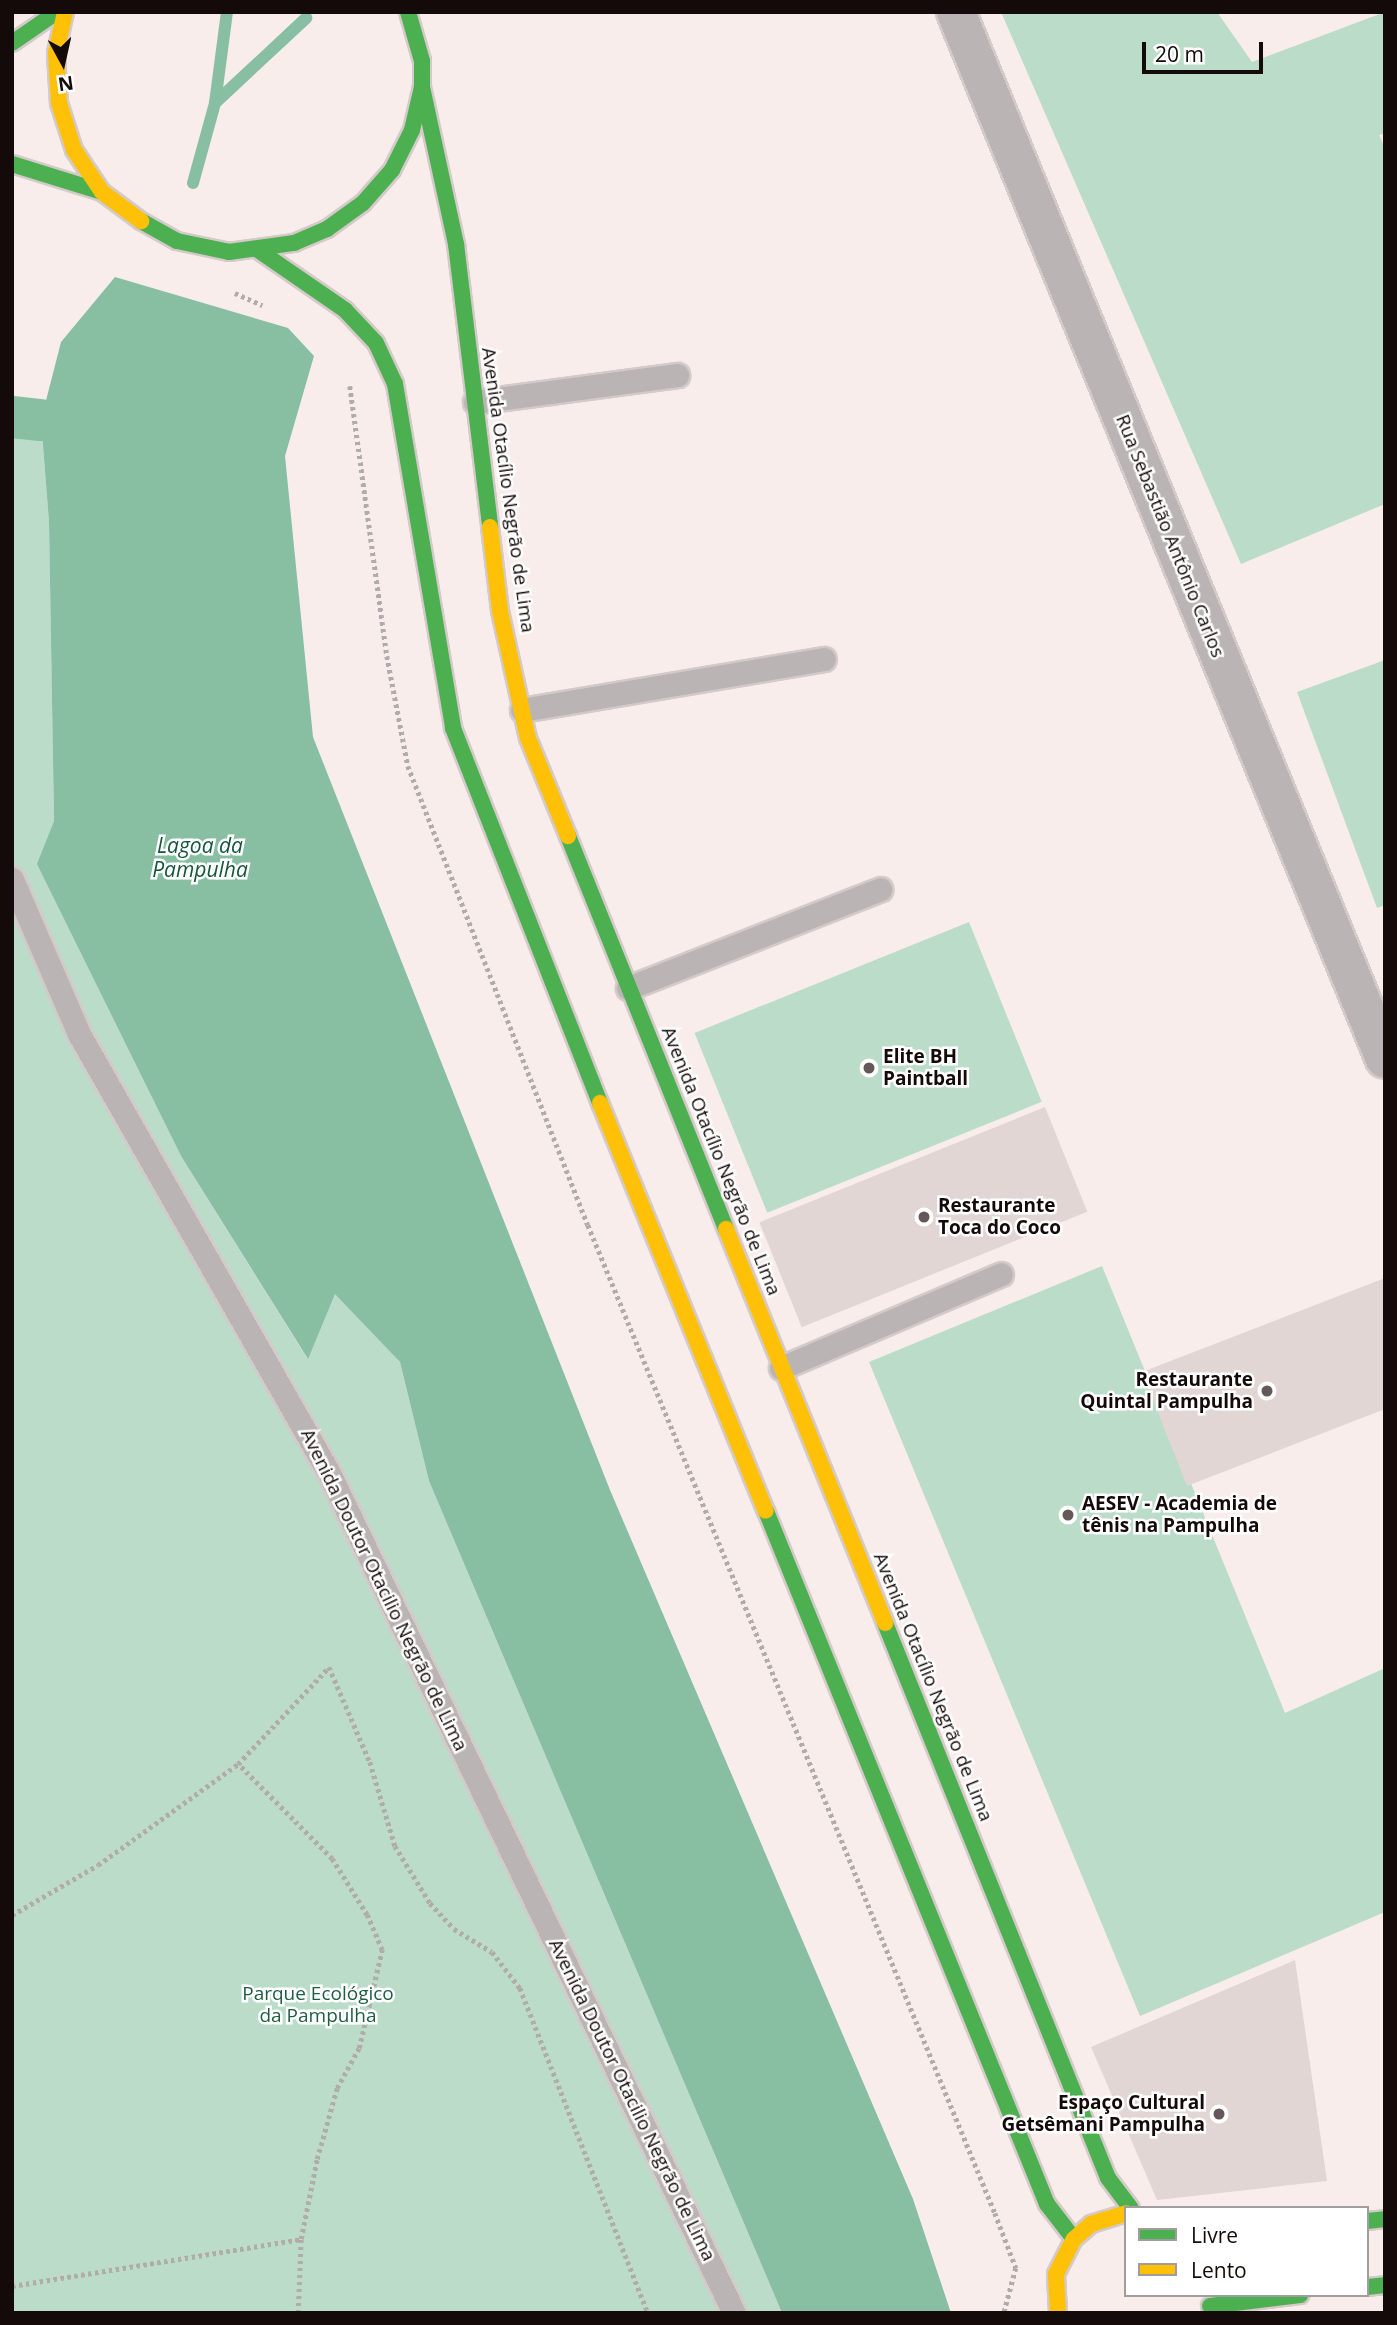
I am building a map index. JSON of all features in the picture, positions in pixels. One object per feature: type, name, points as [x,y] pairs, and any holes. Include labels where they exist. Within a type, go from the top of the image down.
[{"type":"street","points":[[12,43],[57,12]]},
{"type":"street","points":[[65,12],[56,53],[59,103],[74,150],[102,192],[129,215],[177,241],[229,252],[294,243],[327,229],[363,203],[397,160],[412,130],[422,87],[427,12]]},
{"type":"street","points":[[408,12],[422,61]]},
{"type":"street","name":"Rua Sebastião Antônio Carlos","points":[[956,12],[1385,1059]]},
{"type":"street","name":"Avenida Otacílio Negrão de Lima","points":[[422,87],[456,244],[500,611],[528,738],[1108,2178],[1129,2206]]},
{"type":"street","points":[[12,164],[102,192]]},
{"type":"street","points":[[258,250],[345,310],[376,343],[395,384],[453,728],[516,897],[1047,2204],[1074,2239]]},
{"type":"street","points":[[1058,2313],[1056,2274],[1074,2239],[1091,2224],[1124,2214]]},
{"type":"street","points":[[1210,2305],[1282,2297]]},
{"type":"lane","points":[[475,402],[677,375]]},
{"type":"lane","points":[[522,710],[824,659]]},
{"type":"lane","name":"Avenida Doutor Otacilio Negrão de Lima","points":[[12,879],[79,1034],[330,1473],[734,2313]]},
{"type":"lane","points":[[628,988],[880,889]]},
{"type":"lane","points":[[781,1368],[1001,1274]]},
{"type":"path","points":[[12,1915],[98,1865],[238,1764],[329,1667],[370,1762],[395,1846],[438,1912],[454,1929],[492,1952],[520,1988],[648,2313]]},
{"type":"path","points":[[238,1764],[332,1859],[367,1915],[382,1950],[359,2048],[337,2088],[317,2159],[301,2239],[298,2313]]},
{"type":"path","points":[[12,2286],[301,2239]]},
{"type":"green space","points":[[1001,12],[1217,12],[1252,62],[1385,12],[1385,133],[1379,135],[1385,148],[1385,504],[1241,564]]},
{"type":"green space","name":"Parque Ecológico da Pampulha","points":[[12,417],[41,420],[49,522],[54,821],[38,864],[181,1156],[307,1358],[335,1293],[400,1362],[429,1481],[782,2313],[12,2313]]},
{"type":"green space","points":[[1385,660],[1385,905],[1377,908],[1297,692]]},
{"type":"green space","name":"Elite BH Paintball","points":[[969,922],[1042,1102],[767,1213],[695,1033]]},
{"type":"green space","name":"AESEV - Academia de tênis na Pampulha","points":[[1102,1266],[1285,1713],[1385,1668],[1385,1912],[1140,2016],[869,1362]]},
{"type":"water","name":"Lagoa da Pampulha","points":[[115,277],[288,328],[314,356],[285,456],[313,737],[610,1490],[913,2199],[951,2313],[782,2313],[429,1481],[400,1362],[335,1294],[308,1359],[181,1156],[37,864],[54,821],[49,522],[41,420],[61,342]]},
{"type":"building","name":"Restaurante Toca do Coco","points":[[1045,1107],[1087,1212],[802,1327],[759,1222]]},
{"type":"building","name":"Restaurante Quintal Pampulha","points":[[1385,1278],[1385,1409],[1187,1486],[1142,1372]]},
{"type":"building","name":"Espaço Cultural Getsêmani Pampulha","points":[[1295,1960],[1327,2181],[1157,2200],[1091,2047]]},
{"type":"waterway","points":[[193,183],[215,103],[227,12]]},
{"type":"waterway","points":[[215,103],[306,18]]},
{"type":"waterway","points":[[12,417],[41,420]]},
{"type":"traffic: fast","points":[[12,43],[57,12]]},
{"type":"traffic: fast","points":[[141,221],[177,241],[229,252],[294,243],[327,229],[363,203],[392,170],[412,130],[422,87],[422,61],[408,12]]},
{"type":"traffic: fast","points":[[422,87],[456,244],[490,527]]},
{"type":"traffic: fast","points":[[12,164],[102,192]]},
{"type":"traffic: fast","points":[[258,250],[345,310],[376,343],[395,384],[453,728],[600,1103]]},
{"type":"traffic: fast","points":[[568,836],[726,1229]]},
{"type":"traffic: fast","points":[[766,1511],[1047,2204],[1074,2239]]},
{"type":"traffic: fast","points":[[885,1623],[1108,2178],[1129,2206]]},
{"type":"traffic: fast","points":[[1369,2221],[1385,2219]]},
{"type":"traffic: fast","points":[[1369,2287],[1385,2285]]},
{"type":"traffic: fast","points":[[1210,2306],[1284,2297]]},
{"type":"traffic: slow","points":[[65,12],[56,53],[59,103],[74,150],[102,192],[141,221]]},
{"type":"traffic: slow","points":[[490,527],[500,611],[528,738],[568,836]]},
{"type":"traffic: slow","points":[[600,1103],[766,1511]]},
{"type":"traffic: slow","points":[[726,1229],[885,1623]]},
{"type":"traffic: slow","points":[[1058,2313],[1056,2274],[1074,2239],[1091,2224],[1124,2214]]},
{"type":"place","name":"Elite BH Paintball","points":[[869,1068]]},
{"type":"place","name":"Restaurante Toca do Coco","points":[[924,1217]]},
{"type":"place","name":"Restaurante Quintal Pampulha","points":[[1267,1391]]},
{"type":"place","name":"AESEV - Academia de tênis na Pampulha","points":[[1068,1515]]},
{"type":"place","name":"Espaço Cultural Getsêmani Pampulha","points":[[1219,2114]]}]
